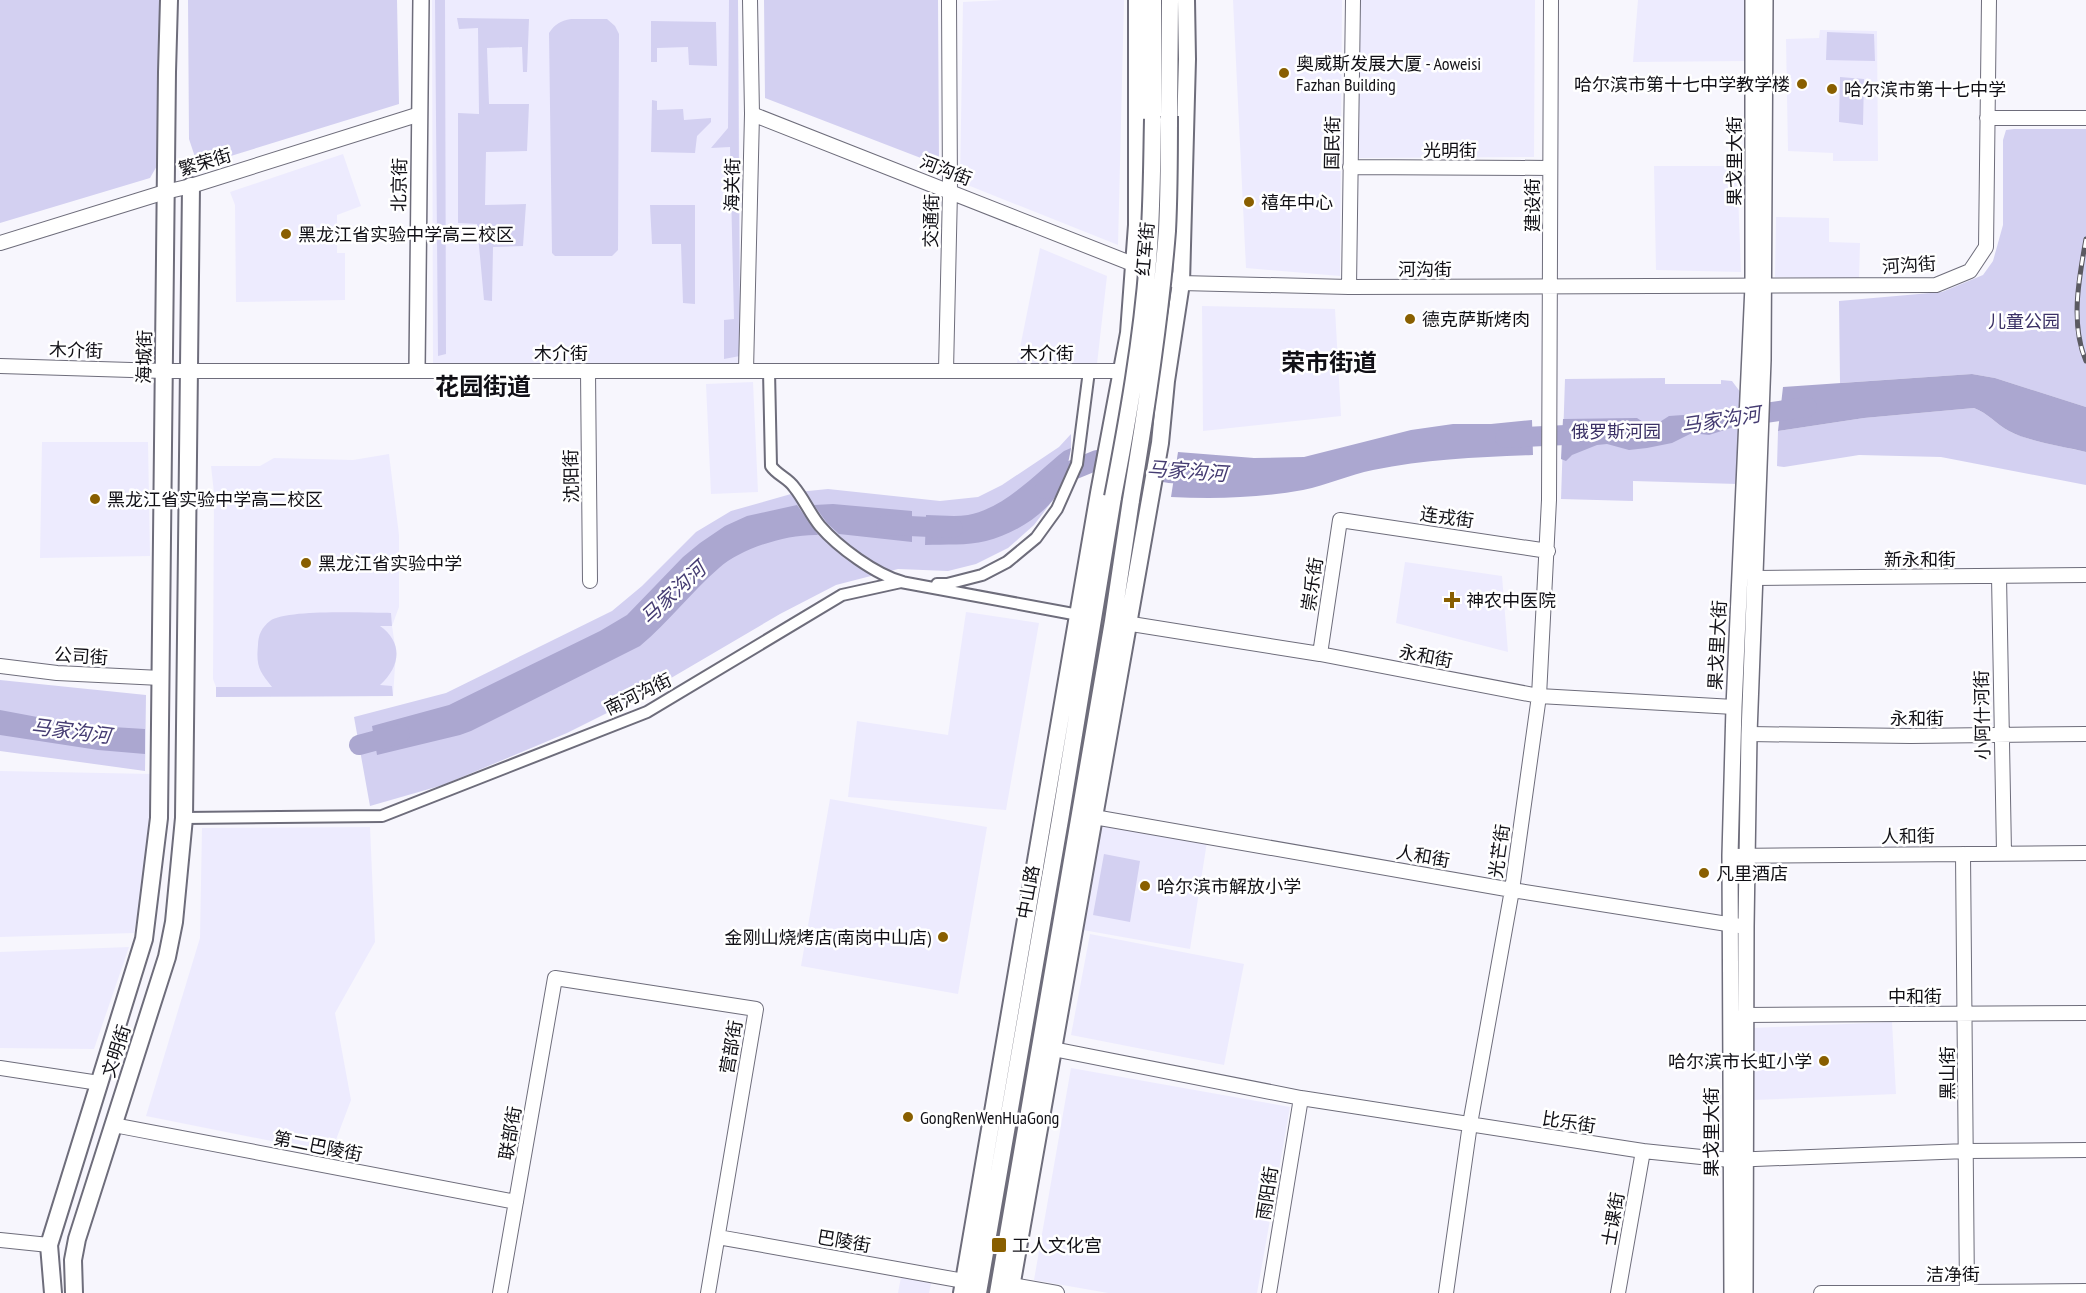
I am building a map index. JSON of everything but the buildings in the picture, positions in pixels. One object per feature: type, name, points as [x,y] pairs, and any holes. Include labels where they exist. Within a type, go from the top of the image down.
[{"type":"main road","name":"海城街","points":[[160,714],[169,0]]},
{"type":"main road","name":"北京街","points":[[417,370],[420,0]]},
{"type":"main road","name":"红军街","points":[[1131,500],[1122,371],[1129,333],[1137,225],[1137,0]]},
{"type":"main road","name":"红军街","points":[[1106,495],[1125,438],[1161,290],[1166,232],[1153,0]]},
{"type":"main road","name":"红军街","points":[[1161,117],[1169,85],[1170,0]]},
{"type":"main road","name":"红军街","points":[[1121,622],[1160,443],[1166,381],[1181,283],[1187,58],[1186,0]]},
{"type":"main road","name":"果戈里大街","points":[[1753,0],[1759,286]]},
{"type":"main road","name":"果戈里大街","points":[[1732,1293],[1744,1015],[1738,926],[1730,856],[1734,707],[1752,481],[1756,384],[1765,0]]},
{"type":"main road","points":[[1169,85],[1187,58]]},
{"type":"main road","points":[[188,371],[190,186]]},
{"type":"main road","name":"文明街","points":[[74,1293],[73,1260],[77,1239],[167,957],[174,922],[184,818],[188,371]]},
{"type":"main road","points":[[1125,438],[1166,381]]},
{"type":"main road","name":"果戈里大街","points":[[1745,1293],[1738,1159],[1738,926],[1747,856],[1755,578],[1752,481]]},
{"type":"main road","name":"中山路","points":[[978,1293],[1054,855],[1086,617],[1106,495]]},
{"type":"main road","name":"中山路","points":[[1007,1290],[1121,622],[1131,500]]},
{"type":"main road","points":[[963,1287],[1086,617]]},
{"type":"main road","points":[[1007,1290],[1094,817],[1121,622]]},
{"type":"main road","name":"文明街","points":[[53,1293],[49,1245],[144,939],[159,818],[160,714]]},
{"type":"street","name":"海关街","points":[[746,371],[752,114],[750,0]]},
{"type":"street","name":"交通街","points":[[946,371],[950,191],[950,0]]},
{"type":"street","name":"国民街","points":[[1349,287],[1353,0]]},
{"type":"street","name":"建设街","points":[[1550,410],[1551,0]]},
{"type":"street","name":"河沟街","points":[[752,114],[1181,283],[1349,287],[1936,285],[1970,271],[1986,247],[1989,0]]},
{"type":"street","name":"繁荣街","points":[[0,243],[420,114]]},
{"type":"street","points":[[1987,118],[2086,118]]},
{"type":"street","name":"光明街","points":[[1350,167],[1550,168]]},
{"type":"street","name":"木介街","points":[[0,366],[164,371],[1122,371]]},
{"type":"street","name":"沈阳街","points":[[588,371],[590,581]]},
{"type":"street","points":[[769,371],[771,465],[775,472],[793,484],[819,525],[845,550],[901,582],[947,584],[982,575],[1007,562],[1036,538],[1057,509],[1077,464],[1089,371]]},
{"type":"street","name":"光芒街","points":[[1446,1293],[1470,1124],[1512,890],[1539,696],[1548,551],[1550,410]]},
{"type":"street","name":"连戎街","points":[[1340,520],[1548,551]]},
{"type":"street","name":"崇乐街","points":[[1320,654],[1340,520]]},
{"type":"street","name":"新永和街","points":[[1755,578],[2086,575]]},
{"type":"street","name":"小阿什河街","points":[[1999,576],[2000,735],[2004,853]]},
{"type":"street","name":"南河沟街","points":[[184,818],[382,816],[647,712],[842,595],[901,582],[1086,617]]},
{"type":"street","name":"永和街","points":[[1121,622],[1320,654],[1539,696],[1734,707]]},
{"type":"street","name":"公司街","points":[[0,666],[57,673],[161,678]]},
{"type":"street","name":"永和街","points":[[1749,734],[1911,736],[2086,734]]},
{"type":"street","name":"人和街","points":[[1094,817],[1512,890],[1738,926]]},
{"type":"street","name":"人和街","points":[[1730,856],[2086,853]]},
{"type":"street","name":"黑山街","points":[[1963,854],[1967,1293]]},
{"type":"street","name":"联部街","points":[[500,1293],[555,978]]},
{"type":"street","name":"营部街","points":[[555,978],[756,1009],[708,1293]]},
{"type":"street","name":"中和街","points":[[1744,1015],[2086,1013]]},
{"type":"street","name":"比乐街","points":[[1053,1049],[1301,1098],[1643,1151],[1738,1159],[1966,1151],[2086,1150]]},
{"type":"street","points":[[0,1068],[99,1083]]},
{"type":"street","name":"雨阳街","points":[[1269,1293],[1301,1098]]},
{"type":"street","name":"第二巴陵街","points":[[114,1125],[516,1202]]},
{"type":"street","name":"士课街","points":[[1618,1293],[1643,1151]]},
{"type":"street","name":"巴陵街","points":[[718,1237],[963,1287]]},
{"type":"street","points":[[0,1240],[49,1245]]},
{"type":"street","points":[[1007,1290],[1057,1293]]},
{"type":"street","name":"洁净街","points":[[1821,1293],[2086,1291]]},
{"type":"shaded area","points":[[432,0],[738,0],[741,365],[433,364]]},
{"type":"shaded area","points":[[1124,0],[1118,245],[960,182],[963,2]]},
{"type":"shaded area","points":[[1233,0],[1342,0],[1340,276],[1246,268]]},
{"type":"shaded area","points":[[1361,0],[1535,0],[1534,157],[1357,158]]},
{"type":"shaded area","points":[[1638,0],[1745,0],[1746,61],[1633,62]]},
{"type":"shaded area","name":"哈尔滨市第十七中学","points":[[1820,30],[1877,31],[1878,161],[1833,161],[1833,153],[1788,151],[1786,39],[1819,38]]},
{"type":"shaded area","name":"黑龙江省实验中学高三校区","points":[[343,154],[361,206],[337,215],[337,253],[345,253],[345,300],[236,302],[235,205],[230,192]]},
{"type":"shaded area","points":[[1654,166],[1737,166],[1741,272],[1656,270]]},
{"type":"shaded area","points":[[1776,217],[1829,218],[1829,242],[1860,243],[1859,279],[1775,277]]},
{"type":"shaded area","points":[[1040,248],[1107,276],[1097,364],[1017,363]]},
{"type":"shaded area","points":[[1202,306],[1335,309],[1341,416],[1203,431]]},
{"type":"shaded area","points":[[753,382],[758,492],[711,494],[706,384]]},
{"type":"shaded area","name":"黑龙江省实验中学高二校区","points":[[42,442],[148,442],[150,556],[40,558]]},
{"type":"shaded area","name":"黑龙江省实验中学","points":[[389,454],[399,535],[399,607],[392,626],[396,652],[393,696],[216,697],[213,679],[214,493],[211,466],[260,466],[274,458],[353,460]]},
{"type":"shaded area","name":"神农中医院","points":[[1405,562],[1502,576],[1508,652],[1396,623]]},
{"type":"shaded area","points":[[966,612],[1039,623],[1006,810],[848,797],[857,721],[948,735]]},
{"type":"shaded area","points":[[0,771],[153,774],[146,866],[134,933],[0,937]]},
{"type":"shaded area","points":[[830,799],[987,827],[958,994],[801,966]]},
{"type":"shaded area","name":"哈尔滨市解放小学","points":[[1099,825],[1207,842],[1190,949],[1083,930]]},
{"type":"shaded area","points":[[370,827],[375,942],[335,1013],[351,1100],[331,1153],[146,1116],[200,938],[202,828]]},
{"type":"shaded area","points":[[1090,934],[1244,964],[1224,1065],[1071,1035]]},
{"type":"shaded area","points":[[129,947],[94,1049],[0,1048],[0,952]]},
{"type":"shaded area","name":"哈尔滨市长虹小学","points":[[1892,1022],[1896,1094],[1754,1100],[1753,1028]]},
{"type":"shaded area","points":[[1071,1068],[1290,1107],[1257,1293],[1108,1293],[1034,1280]]},
{"type":"shaded area","points":[[902,1272],[932,1280],[929,1293],[898,1293]]},
{"type":"green space","points":[[0,0],[164,0],[162,157],[150,178],[0,223]]},
{"type":"green space","points":[[188,0],[397,0],[399,104],[208,163],[196,160],[189,139]]},
{"type":"green space","points":[[435,0],[445,0],[446,354],[438,356]]},
{"type":"green space","points":[[729,0],[738,0],[740,356],[724,359],[724,320],[734,319],[730,147],[711,148],[728,128]]},
{"type":"green space","points":[[764,0],[938,0],[939,165],[765,98]]},
{"type":"green space","points":[[457,18],[529,19],[527,72],[523,72],[522,47],[487,48],[489,104],[529,104],[527,151],[486,152],[485,205],[526,204],[523,246],[493,247],[492,301],[484,300],[477,224],[458,223],[458,113],[479,114],[478,28],[459,29]]},
{"type":"green space","points":[[571,19],[607,19],[615,26],[619,34],[618,250],[612,256],[555,256],[552,253],[549,33],[558,23]]},
{"type":"green space","points":[[651,21],[716,22],[717,66],[689,65],[688,47],[657,48],[657,62],[651,62]]},
{"type":"green space","points":[[1827,32],[1874,34],[1875,61],[1826,60]]},
{"type":"green space","points":[[1840,77],[1864,79],[1863,125],[1839,122]]},
{"type":"green space","points":[[652,100],[657,101],[657,110],[683,109],[684,120],[711,118],[711,122],[697,136],[695,153],[651,152]]},
{"type":"green space","name":"儿童公园","points":[[2086,129],[2086,407],[1995,378],[1972,374],[1840,383],[1839,301],[1942,292],[1983,275],[1993,261],[2003,225],[2003,140],[2006,130]]},
{"type":"green space","points":[[650,205],[695,205],[695,304],[683,303],[681,244],[652,244]]},
{"type":"green space","name":"俄罗斯河园","points":[[1665,378],[1665,384],[1721,384],[1721,380],[1732,381],[1741,393],[1738,484],[1633,481],[1633,501],[1561,499],[1565,379]]},
{"type":"green space","points":[[1974,408],[2017,435],[2086,452],[2086,485],[1941,457],[1859,455],[1784,467],[1777,466],[1778,431],[1864,418]]},
{"type":"green space","points":[[1071,434],[1071,448],[1062,483],[1053,500],[1034,525],[1008,548],[976,564],[948,571],[898,569],[836,585],[780,614],[637,698],[567,733],[443,785],[370,806],[354,717],[446,693],[612,611],[642,586],[696,532],[731,511],[798,492],[828,489],[940,501],[978,497],[1002,485],[1059,447]]},
{"type":"green space","points":[[309,613],[391,613],[392,626],[380,626],[388,633],[396,647],[395,663],[392,671],[380,685],[392,686],[393,696],[216,697],[216,687],[272,687],[261,672],[258,663],[258,641],[270,621],[279,617]]},
{"type":"green space","points":[[0,680],[146,695],[145,771],[0,751]]},
{"type":"green space","points":[[1104,854],[1140,861],[1130,922],[1093,915]]},
{"type":"water","points":[[1972,374],[1995,378],[2086,407],[2086,452],[2017,435],[1974,408],[1864,418],[1778,431],[1783,387]]},
{"type":"water","points":[[1740,411],[1740,425],[1709,435],[1692,433],[1672,443],[1629,450],[1607,444],[1597,445],[1572,455],[1566,461],[1561,459],[1563,419],[1637,418],[1646,424],[1655,425],[1669,416]]},
{"type":"water","points":[[1532,420],[1533,455],[1453,459],[1393,466],[1303,490],[1270,495],[1221,498],[1171,497],[1178,452],[1254,458],[1304,457],[1411,430],[1453,424],[1491,424]]},
{"type":"water","points":[[1071,448],[1065,475],[1057,494],[1047,507],[1031,520],[1014,531],[979,543],[925,545],[926,515],[968,515],[995,505],[1019,489],[1064,451]]},
{"type":"water","points":[[833,504],[912,511],[912,542],[839,534],[827,523],[814,505]]},
{"type":"water","points":[[797,505],[818,535],[779,540],[740,554],[709,577],[640,646],[471,731],[377,755],[372,726],[449,705],[600,631],[627,615],[683,557],[725,526],[747,516]]},
{"type":"water","points":[[0,710],[80,725],[145,729],[145,754],[98,750],[0,735]]},
{"type":"waterway","name":"马家沟河","points":[[1744,416],[1807,407]]},
{"type":"waterway","name":"马家沟河","points":[[1505,438],[1587,434]]},
{"type":"waterway","name":"马家沟河","points":[[1045,489],[1063,474],[1097,460],[1169,473],[1202,475]]},
{"type":"waterway","name":"马家沟河","points":[[886,525],[953,528]]},
{"type":"waterway","name":"马家沟河","points":[[359,745],[400,734]]},
{"type":"railway","points":[[2086,239],[2077,301],[2078,332],[2086,361]]},
{"type":"place","name":"奥威斯发展大厦 - Aoweisi Fazhan Building","points":[[1284,73]]},
{"type":"place","name":"哈尔滨市第十七中学教学楼","points":[[1802,84]]},
{"type":"place","name":"哈尔滨市第十七中学","points":[[1832,89]]},
{"type":"place","name":"禧年中心","points":[[1249,202]]},
{"type":"place","name":"黑龙江省实验中学高三校区","points":[[286,234]]},
{"type":"place","name":"德克萨斯烤肉","points":[[1410,319]]},
{"type":"place","name":"黑龙江省实验中学高二校区","points":[[95,499]]},
{"type":"place","name":"黑龙江省实验中学","points":[[306,563]]},
{"type":"place","name":"神农中医院","points":[[1452,600]]},
{"type":"place","name":"凡里酒店","points":[[1704,873]]},
{"type":"place","name":"哈尔滨市解放小学","points":[[1145,886]]},
{"type":"place","name":"金刚山烧烤店(南岗中山店)","points":[[943,937]]},
{"type":"place","name":"哈尔滨市长虹小学","points":[[1824,1061]]},
{"type":"place","name":"GongRenWenHuaGong","points":[[908,1117]]},
{"type":"place","name":"工人文化宫","points":[[999,1245]]},
{"type":"district","name":"荣市街道","points":[[1329,362]]},
{"type":"district","name":"花园街道","points":[[483,386]]}]
